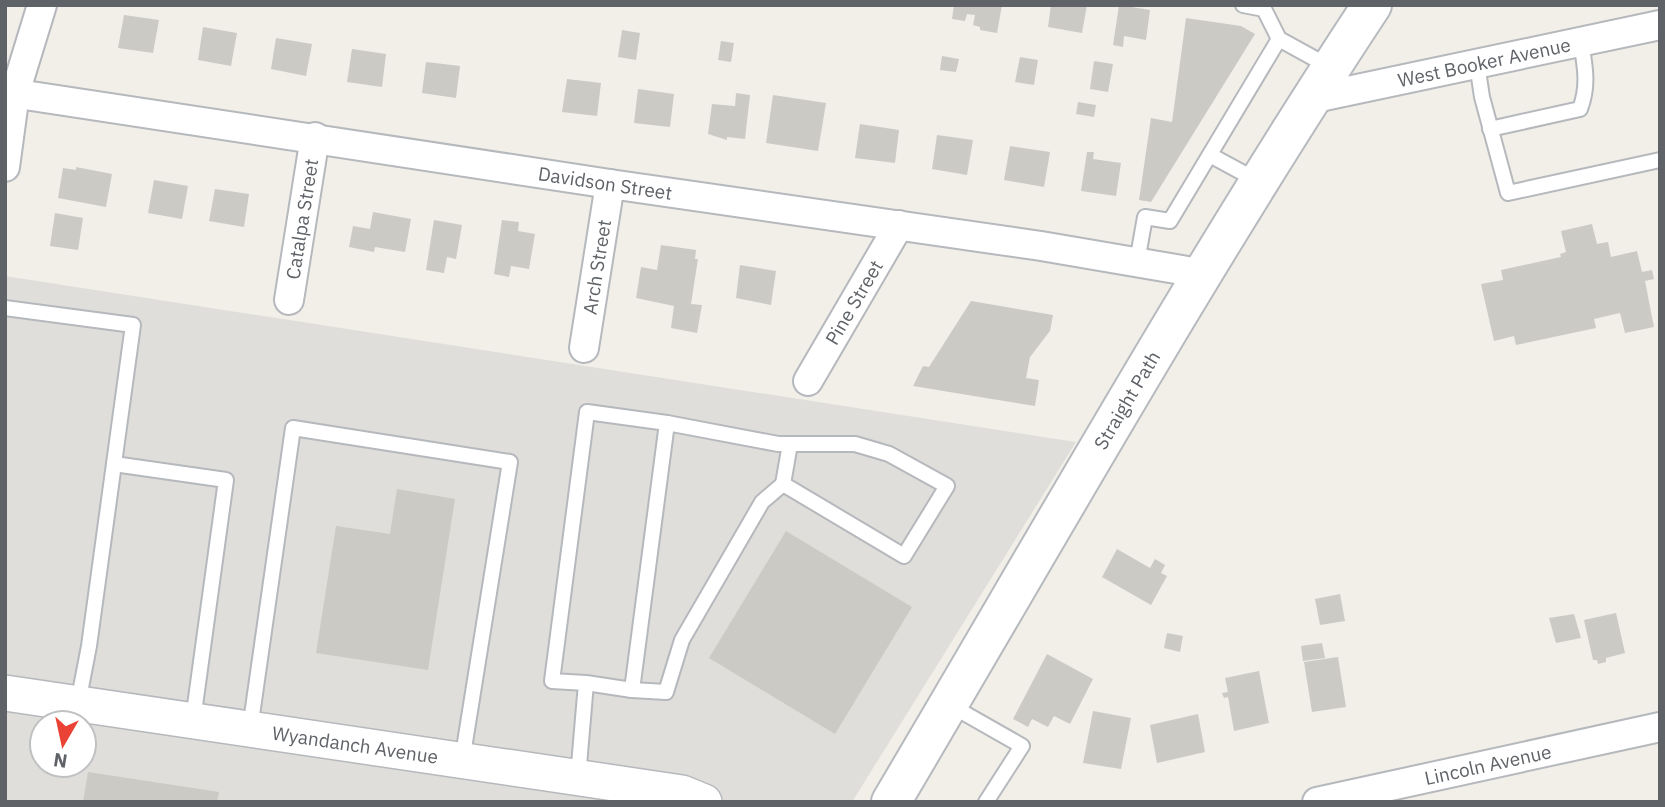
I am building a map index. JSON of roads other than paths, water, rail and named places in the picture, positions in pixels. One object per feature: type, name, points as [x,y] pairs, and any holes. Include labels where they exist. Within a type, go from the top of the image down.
[{"type":"main road","name":"Straight Path","points":[[891,802],[1310,99],[1372,5]]},
{"type":"street","points":[[5,167],[10,93],[42,5]]},
{"type":"street","name":"West Booker Avenue","points":[[1310,99],[1660,25]]},
{"type":"street","name":"Davidson Street","points":[[10,93],[1205,274]]},
{"type":"street","name":"Catalpa Street","points":[[289,300],[315,138]]},
{"type":"street","name":"Arch Street","points":[[584,348],[610,184]]},
{"type":"street","name":"Pine Street","points":[[808,381],[900,226]]},
{"type":"street","name":"Wyandanch Avenue","points":[[5,693],[682,793],[704,802]]},
{"type":"street","name":"Lincoln Avenue","points":[[1317,802],[1660,727]]},
{"type":"lane","points":[[1243,5],[1264,9],[1279,39],[1331,68]]},
{"type":"lane","points":[[1137,262],[1145,217],[1170,221],[1279,39]]},
{"type":"lane","points":[[1490,129],[1580,109],[1586,94],[1581,42]]},
{"type":"lane","points":[[1477,64],[1490,129],[1508,193],[1660,160]]},
{"type":"lane","points":[[1210,155],[1260,182]]},
{"type":"lane","points":[[5,308],[133,325],[89,646],[77,704]]},
{"type":"lane","points":[[783,484],[904,556],[947,486],[889,454],[855,444],[790,444],[587,412],[552,681],[666,692],[682,640],[762,502],[783,484],[790,444]]},
{"type":"lane","points":[[632,690],[667,423]]},
{"type":"lane","points":[[250,729],[293,428],[510,461],[462,761]]},
{"type":"lane","points":[[114,464],[226,480],[193,721]]},
{"type":"lane","points":[[578,777],[586,683]]},
{"type":"lane","points":[[949,704],[1022,746],[986,802]]}]
